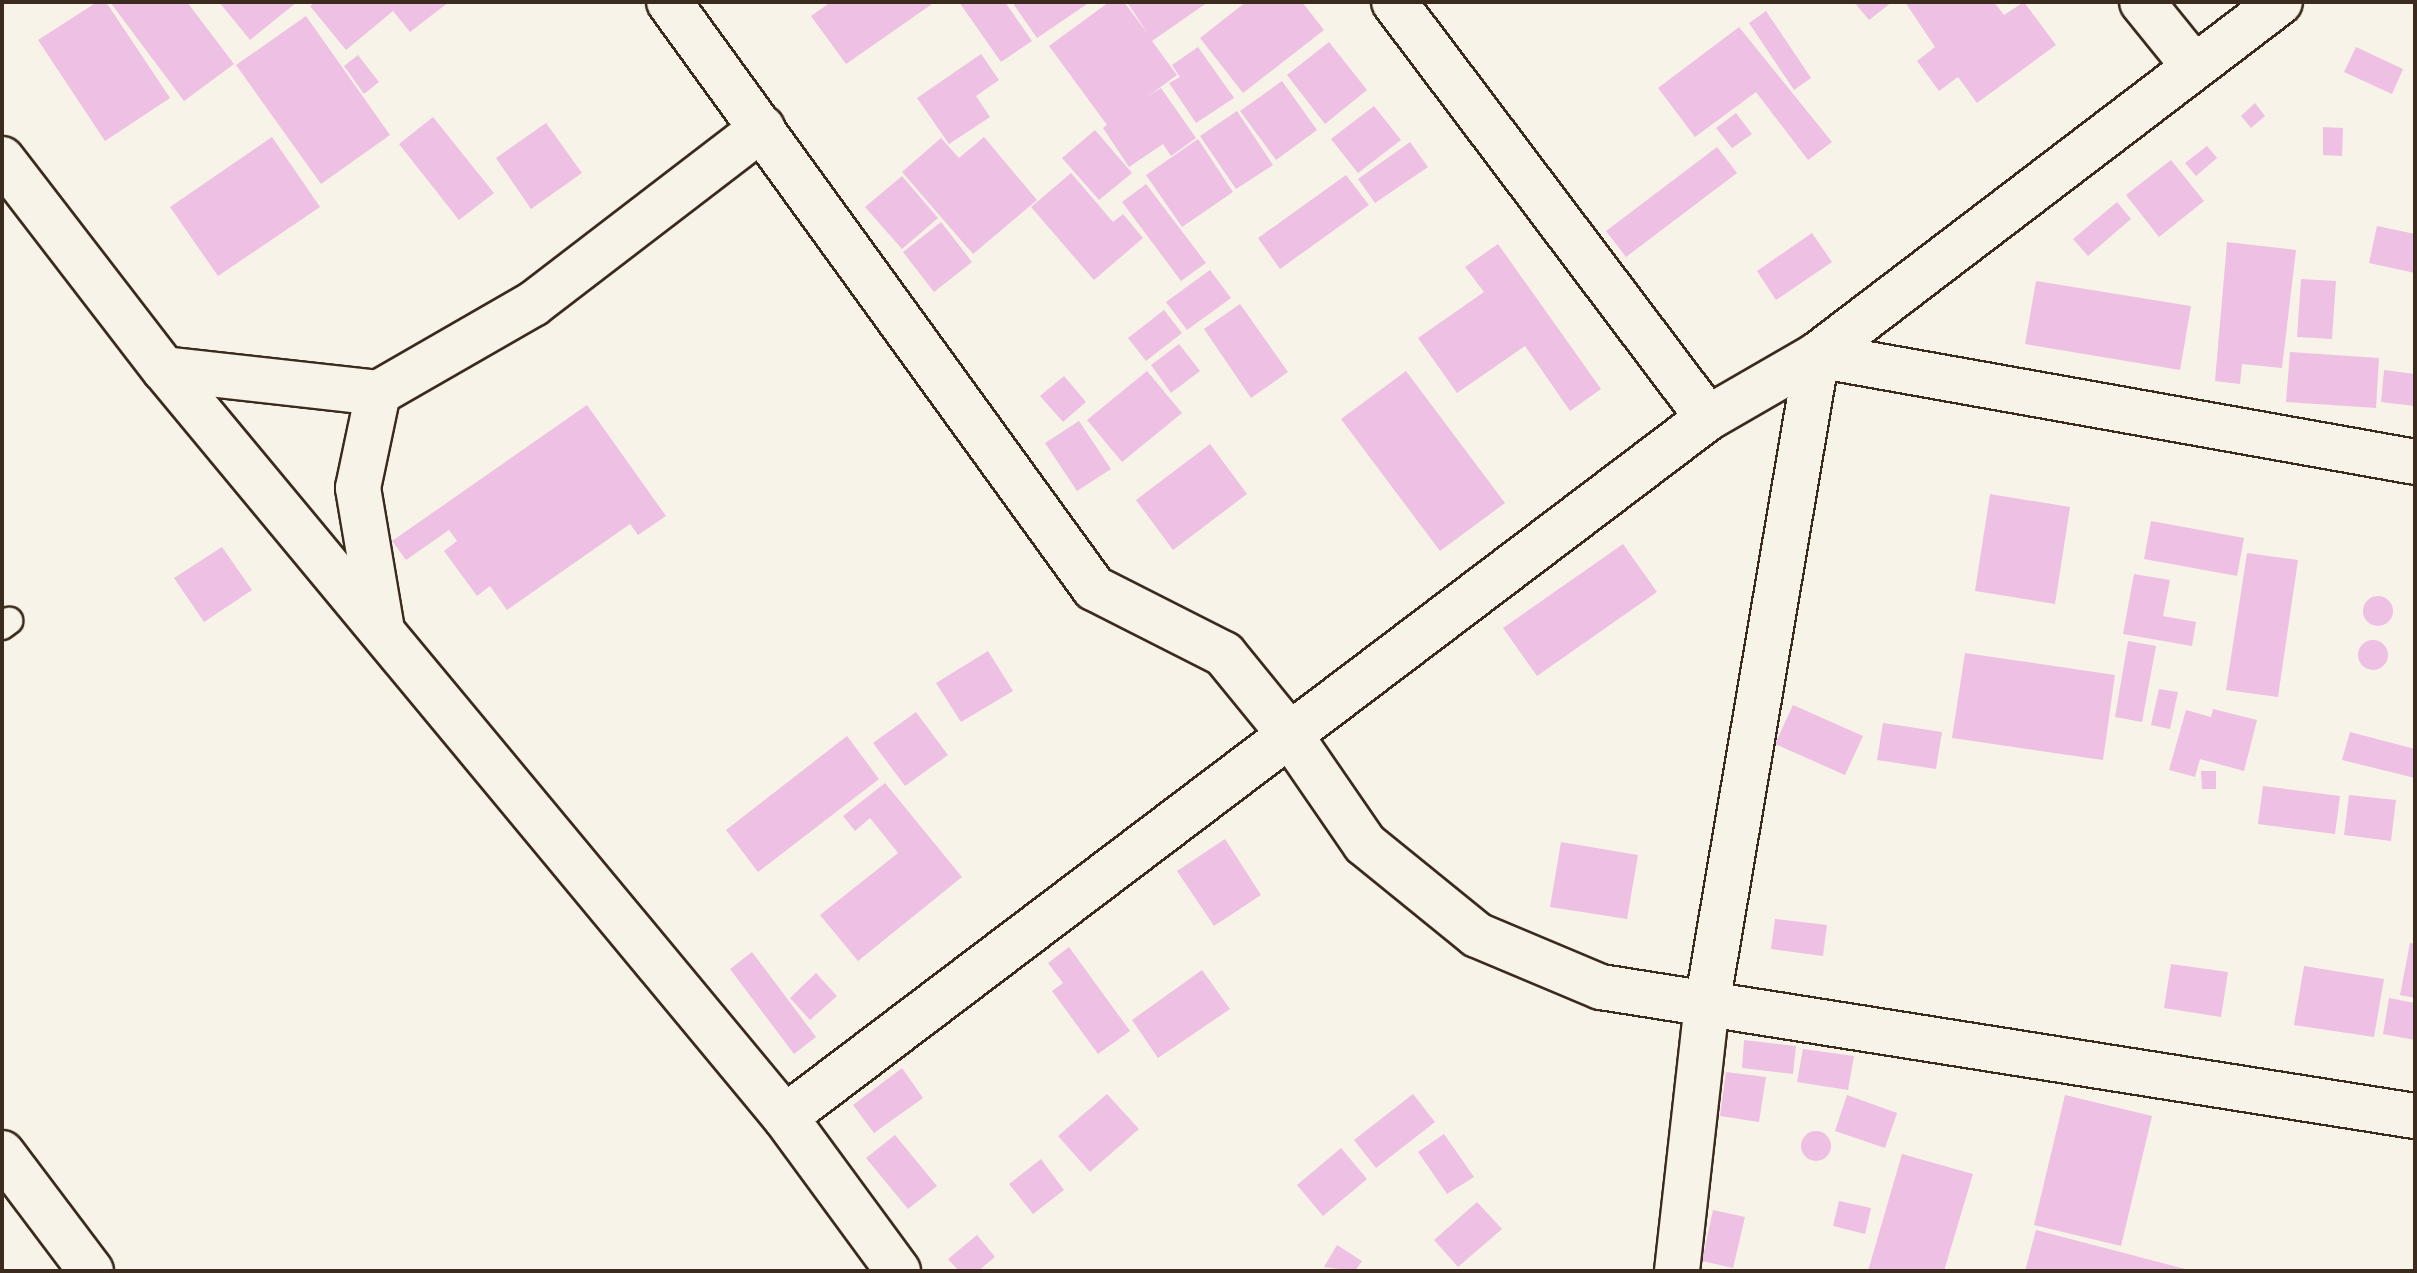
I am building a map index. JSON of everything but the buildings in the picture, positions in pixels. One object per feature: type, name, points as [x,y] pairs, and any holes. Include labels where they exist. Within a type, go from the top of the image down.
[{"type":"main road","points":[[669,2],[1094,588],[1224,654],[1290,735],[1365,844],[1477,935],[1601,987],[2415,1116]]},
{"type":"main road","points":[[1394,2],[1708,418]]},
{"type":"main road","points":[[2142,2],[2193,65]]},
{"type":"main road","points":[[785,1117],[1708,418],[1817,355],[2193,65],[2280,2]]},
{"type":"main road","points":[[164,369],[378,393],[533,304],[762,128]]},
{"type":"main road","points":[[2,159],[164,369],[785,1117],[898,1271]]},
{"type":"main road","points":[[1817,355],[2415,462]]},
{"type":"main road","points":[[1677,1271],[1707,1005],[1817,355]]},
{"type":"main road","points":[[378,393],[358,488],[382,631]]},
{"type":"main road","points":[[2,1153],[91,1271]]}]
